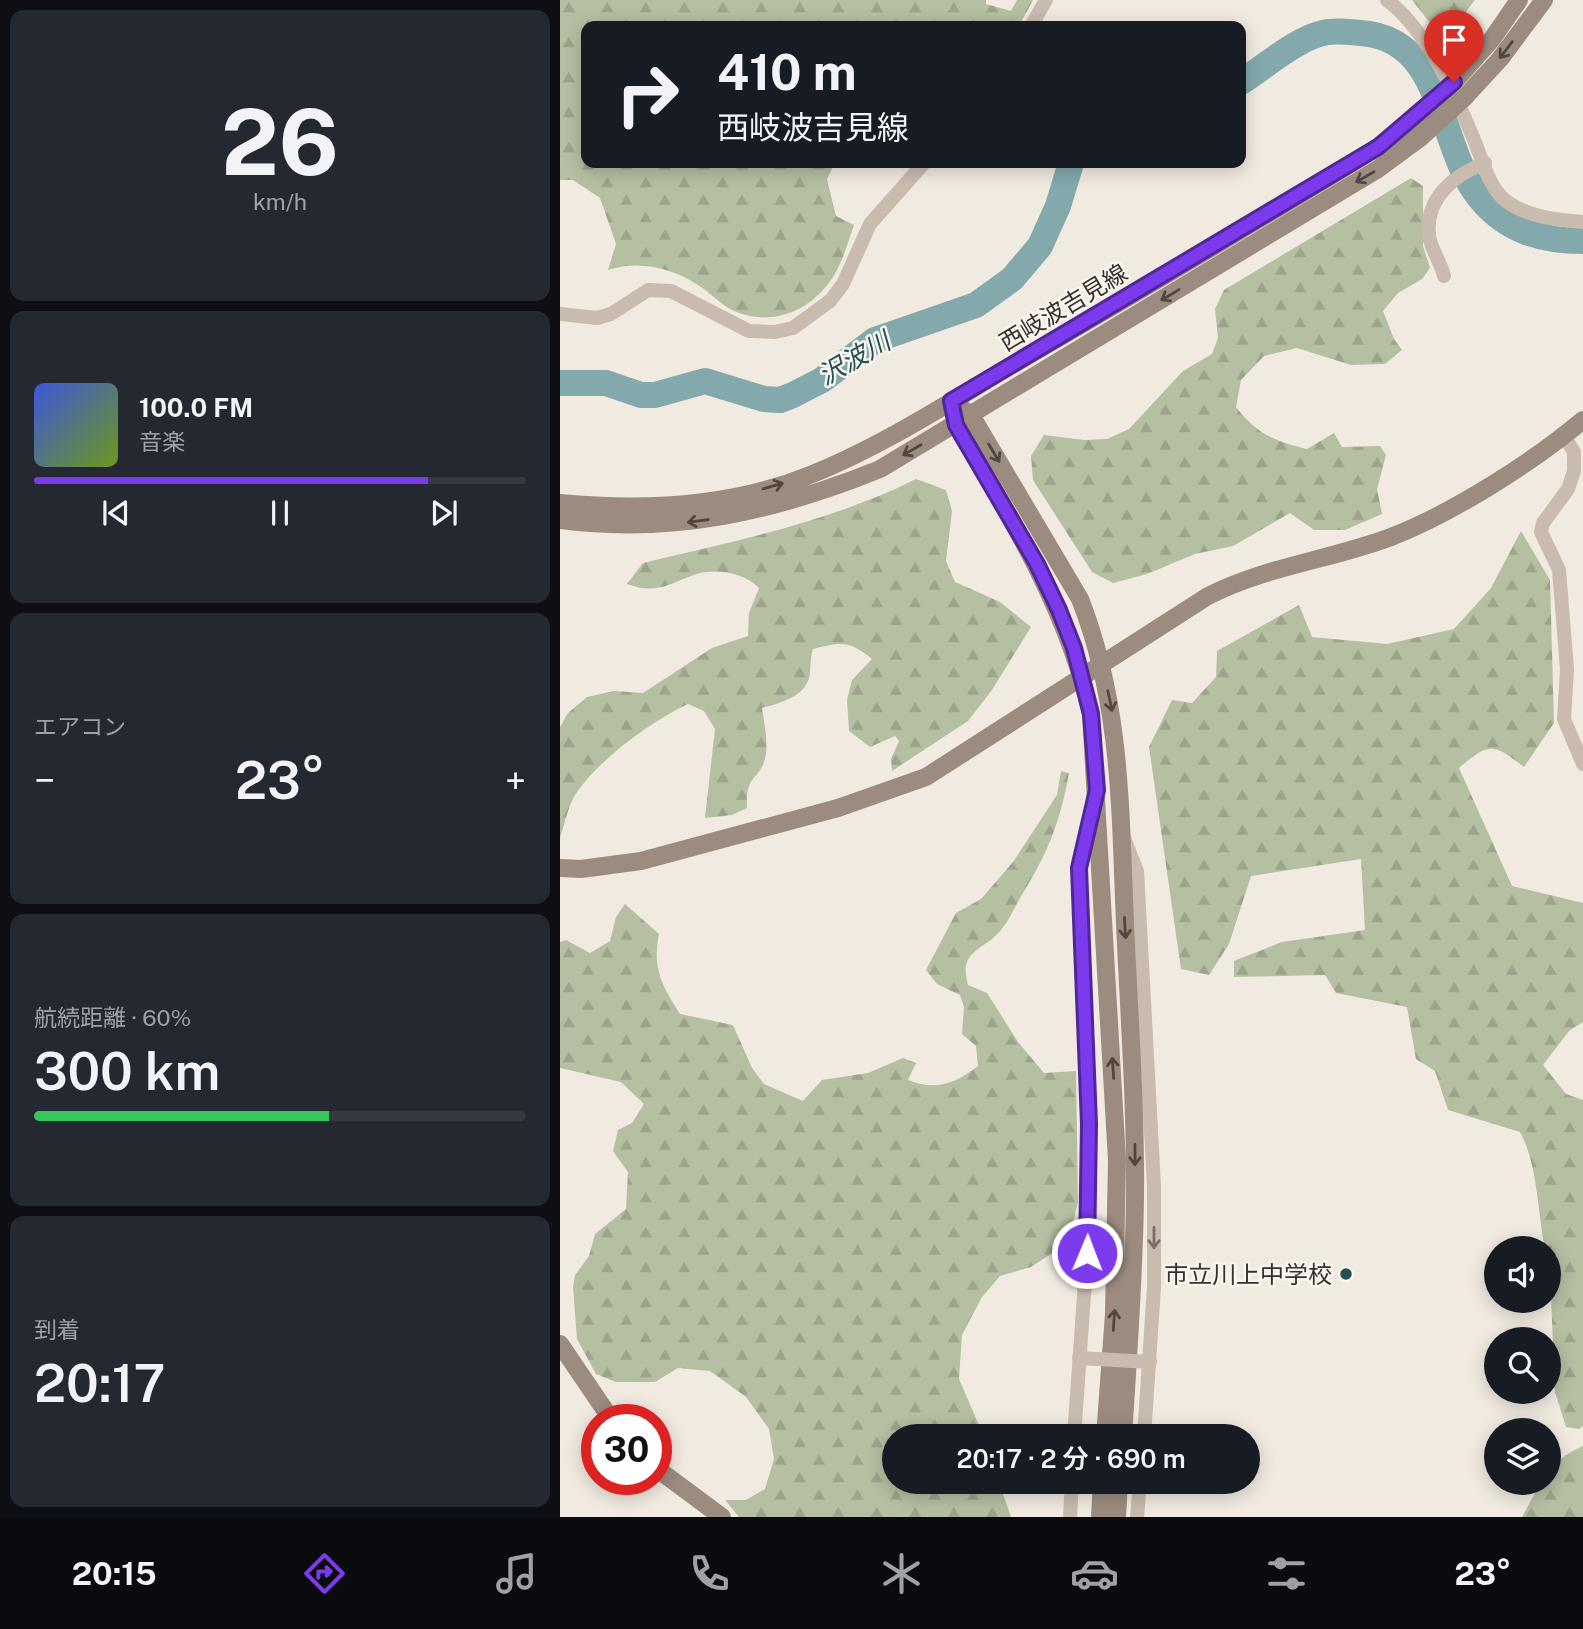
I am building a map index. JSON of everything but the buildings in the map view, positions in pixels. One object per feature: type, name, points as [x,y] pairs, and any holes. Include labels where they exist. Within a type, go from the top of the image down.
[{"type":"street","points":[[1034,21],[1046,0]]},
{"type":"street","points":[[1387,0],[1415,27],[1468,123],[1481,164],[1505,200],[1526,212],[1558,220],[1583,222]]},
{"type":"street","name":"西岐波吉見線","points":[[560,520],[643,526],[727,517],[818,494],[880,469],[1378,169],[1420,138],[1460,90],[1519,0]]},
{"type":"street","name":"西岐波吉見線","points":[[560,503],[628,508],[683,505],[742,495],[809,476],[872,446],[1321,181],[1460,90],[1500,59],[1544,0]]},
{"type":"street","points":[[1444,276],[1429,237],[1430,212],[1456,175],[1481,164]]},
{"type":"street","points":[[560,314],[597,318],[611,314],[648,290],[671,291],[749,331],[775,332],[793,328],[830,301],[843,284],[870,223],[920,168]]},
{"type":"street","points":[[951,401],[1080,599],[1102,666],[1116,738],[1135,1186],[1133,1292],[1124,1424]]},
{"type":"street","points":[[560,868],[590,868],[641,861],[883,795],[926,778],[1208,596],[1241,579],[1392,537],[1436,516],[1564,436],[1583,419]]},
{"type":"street","points":[[964,420],[1059,610],[1083,679],[1091,714],[1114,1082],[1117,1173],[1114,1314],[1106,1424]]},
{"type":"street","points":[[1564,436],[1574,452],[1574,471],[1568,489],[1543,523],[1541,532],[1559,570],[1561,625],[1567,669],[1564,719],[1583,764]]},
{"type":"street","points":[[1075,1424],[1087,1253],[1089,1124],[1079,868],[1097,790]]},
{"type":"street","points":[[1121,831],[1137,871],[1154,1186],[1150,1362],[1145,1424]]},
{"type":"street","points":[[560,1344],[601,1404]]},
{"type":"street","points":[[1079,1358],[1150,1362]]},
{"type":"street","points":[[672,1480],[722,1517]]},
{"type":"street","points":[[1070,1517],[1071,1494]]},
{"type":"street","points":[[1100,1517],[1101,1494]]},
{"type":"street","points":[[1117,1517],[1118,1494]]},
{"type":"street","points":[[1137,1517],[1139,1494]]},
{"type":"green space","points":[[560,0],[986,0],[986,4],[1011,11],[1017,0],[1033,0],[1022,21],[581,21],[581,168],[832,168],[827,179],[836,216],[854,225],[840,265],[829,283],[818,295],[793,312],[765,318],[749,316],[734,311],[693,282],[670,271],[646,266],[608,270],[616,244],[600,198],[573,180],[560,180]]},
{"type":"green space","points":[[1412,0],[1475,0],[1449,33],[1434,28]]},
{"type":"green space","points":[[1411,178],[1423,186],[1423,246],[1430,268],[1422,279],[1398,293],[1383,311],[1394,339],[1402,350],[1385,364],[1351,365],[1297,348],[1264,356],[1241,380],[1236,407],[1259,430],[1295,446],[1307,449],[1334,433],[1342,447],[1380,446],[1386,455],[1377,489],[1382,514],[1345,530],[1314,530],[1290,513],[1233,546],[1195,554],[1147,574],[1113,583],[1092,572],[1033,480],[1031,456],[1044,435],[1084,440],[1107,439],[1129,429],[1183,371],[1212,354],[1218,338],[1215,309],[1224,290]]},
{"type":"green space","points":[[916,479],[946,490],[952,511],[946,561],[955,582],[1000,602],[1031,627],[992,690],[968,721],[892,771],[891,759],[899,741],[895,736],[870,747],[849,731],[847,700],[852,680],[872,659],[857,648],[844,644],[813,649],[805,687],[792,697],[762,708],[766,752],[760,771],[750,783],[747,808],[732,815],[705,818],[715,729],[704,711],[688,704],[643,731],[587,779],[574,797],[560,838],[560,727],[568,713],[587,697],[614,691],[643,693],[712,648],[748,636],[749,613],[759,588],[753,583],[736,575],[708,572],[667,586],[645,588],[627,584],[643,563],[816,519]]},
{"type":"green space","points":[[1521,531],[1550,580],[1554,723],[1524,767],[1505,753],[1491,749],[1477,754],[1459,768],[1512,886],[1583,903],[1583,1022],[1569,1031],[1543,1065],[1566,1094],[1583,1100],[1583,1426],[1579,1429],[1566,1427],[1559,1404],[1561,1404],[1561,1327],[1552,1327],[1552,1313],[1561,1313],[1561,1236],[1543,1236],[1534,1173],[1520,1132],[1448,1110],[1435,1071],[1416,1059],[1407,1007],[1336,993],[1325,975],[1234,977],[1234,961],[1282,942],[1365,930],[1361,859],[1251,876],[1229,944],[1209,975],[1181,969],[1149,747],[1172,700],[1192,703],[1216,677],[1217,651],[1299,605],[1312,637],[1387,644],[1454,629],[1491,588]]},
{"type":"green space","points":[[1061,771],[1069,773],[1057,823],[1045,853],[1006,924],[969,958],[966,973],[968,985],[987,993],[1018,1042],[1044,1073],[1076,1071],[1078,1202],[1068,1243],[1031,1267],[1000,1276],[982,1297],[962,1335],[959,1379],[978,1424],[882,1424],[882,1494],[1003,1494],[1011,1517],[739,1517],[725,1500],[746,1500],[765,1489],[774,1459],[769,1429],[746,1397],[710,1371],[678,1368],[655,1382],[616,1382],[596,1374],[577,1339],[573,1287],[575,1275],[589,1256],[595,1234],[626,1209],[628,1172],[613,1151],[618,1130],[632,1123],[644,1104],[621,1082],[560,1068],[560,942],[566,940],[590,953],[610,941],[616,917],[625,904],[659,934],[657,957],[660,976],[680,1014],[733,1025],[752,1068],[764,1084],[803,1101],[822,1080],[868,1073],[903,1058],[916,1063],[908,1080],[927,1085],[944,1084],[978,1066],[976,1046],[962,1034],[964,1007],[960,995],[937,984],[926,970],[956,913],[981,899],[1013,862],[1057,795]]},
{"type":"green space","points":[[1583,1446],[1583,1517],[1522,1517],[1534,1495],[1561,1495],[1561,1460]]},
{"type":"waterway","name":"沢波川","points":[[1246,79],[1292,47],[1323,33],[1361,33],[1389,40],[1409,54],[1425,74],[1465,175],[1490,209],[1526,232],[1553,239],[1583,241]]},
{"type":"waterway","name":"沢波川","points":[[560,383],[606,383],[641,395],[655,395],[705,381],[764,399],[780,400],[793,395],[822,380],[875,340],[976,305],[1012,279],[1040,246],[1058,206],[1069,168]]},
{"type":"place","name":"市立川上中学校","points":[[1346,1274]]},
{"type":"route","points":[[1087,1253],[1089,1124],[1079,868],[1097,790],[1091,714],[1074,648],[1059,610],[1037,564],[956,425],[951,401],[1378,147],[1454,82]]}]
